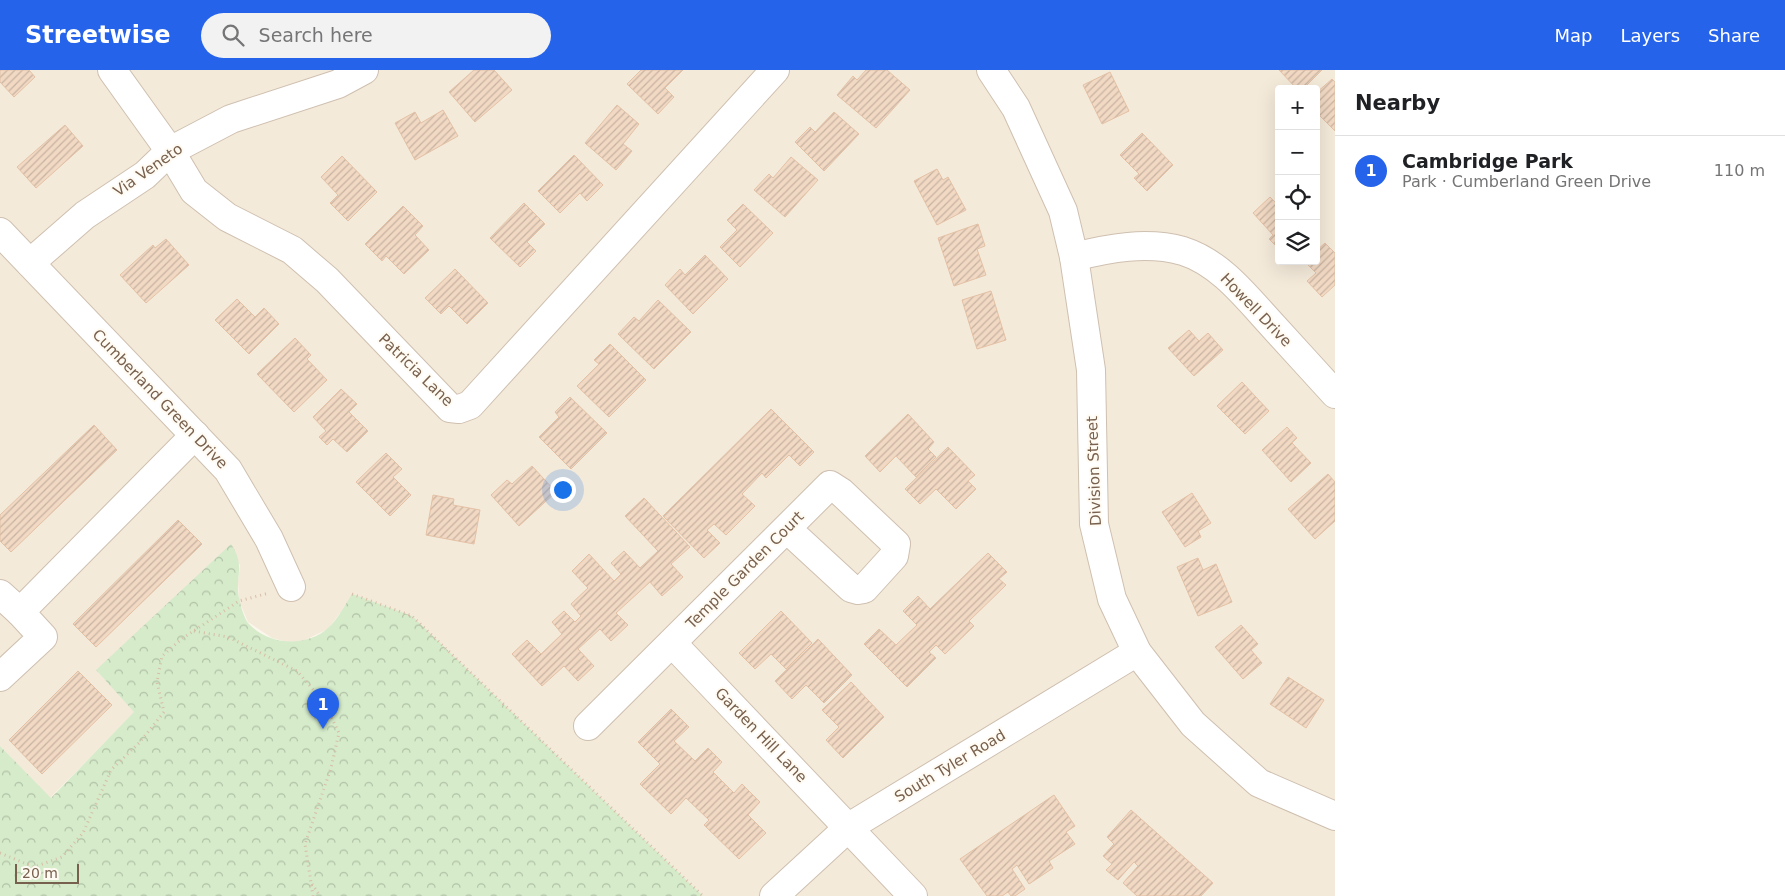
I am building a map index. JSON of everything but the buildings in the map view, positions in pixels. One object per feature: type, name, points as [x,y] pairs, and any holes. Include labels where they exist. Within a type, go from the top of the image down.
[{"type":"street","name":"Patricia Lane","points":[[112,70],[170,151],[194,191],[227,217],[292,250],[327,280],[450,408],[459,410],[470,405],[775,70]]},
{"type":"street","name":"Via Veneto","points":[[30,263],[85,215],[145,174],[170,151],[231,119],[338,84],[364,70]]},
{"type":"street","name":"Division Street","points":[[991,70],[1016,108],[1063,211],[1074,257],[1091,370],[1094,524],[1112,599],[1137,652],[1193,724],[1259,782],[1335,816]]},
{"type":"street","name":"Cumberland Green Drive","points":[[0,232],[228,470],[269,539],[291,587]]},
{"type":"street","name":"Howell Drive","points":[[1074,257],[1112,247],[1155,247],[1183,251],[1209,263],[1235,285],[1335,394]]},
{"type":"street","points":[[20,612],[195,435]]},
{"type":"street","name":"Temple Garden Court","points":[[588,726],[830,485],[841,492],[896,544],[894,556],[864,589],[858,590],[851,588],[787,529]]},
{"type":"street","points":[[0,594],[43,637],[0,677]]},
{"type":"street","name":"Garden Hill Lane","points":[[672,642],[850,827],[913,896]]},
{"type":"street","name":"South Tyler Road","points":[[774,896],[850,827],[1137,652]]},
{"type":"path","points":[[0,854],[34,867],[62,857],[83,833],[111,770],[140,742],[164,712],[157,682],[162,656],[194,631],[240,601],[291,587]]},
{"type":"path","points":[[352,594],[412,616],[703,896]]},
{"type":"path","points":[[194,631],[228,637],[297,671],[324,702],[339,733],[331,768],[305,844],[312,896]]},
{"type":"path","points":[[311,882],[320,896]]},
{"type":"shaded area","points":[[0,70],[1335,70],[1335,896],[703,896],[412,617],[340,613],[328,629],[301,642],[287,642],[272,638],[248,622],[239,601],[238,582],[240,564],[96,670],[135,712],[50,798],[0,746]]},
{"type":"green space","points":[[231,544],[236,552],[239,566],[238,594],[241,607],[248,623],[256,630],[276,640],[298,641],[309,639],[332,624],[352,594],[412,616],[703,896],[0,896],[0,746],[51,798],[134,712],[96,670]]},
{"type":"place","name":"Cambridge Park","points":[[323,729]]}]
